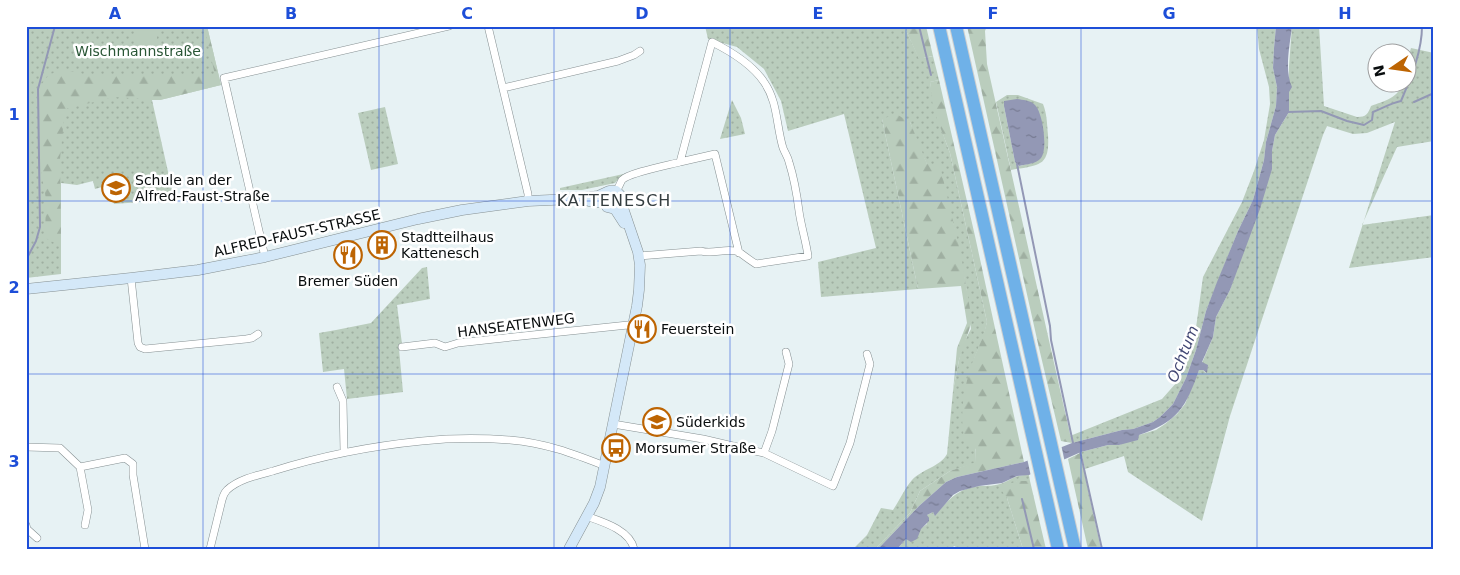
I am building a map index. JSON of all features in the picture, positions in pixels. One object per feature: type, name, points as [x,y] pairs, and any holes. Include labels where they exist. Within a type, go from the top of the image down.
[{"type":"highway","points":[[939,26],[1058,549]]},
{"type":"highway","points":[[956,26],[1075,549]]},
{"type":"street","points":[[265,257],[224,78],[449,26]]},
{"type":"street","points":[[488,26],[528,194],[528,201]]},
{"type":"street","points":[[638,256],[701,251],[730,251],[739,252],[756,264],[808,256],[789,161],[783,149],[771,94],[764,82],[750,66],[712,42],[680,162]]},
{"type":"street","points":[[503,88],[618,61],[634,55],[640,50]]},
{"type":"street","points":[[609,196],[625,178],[643,171],[715,154],[739,252]]},
{"type":"street","name":"ALFRED-FAUST-STRASSE","points":[[609,196],[608,207],[618,207]]},
{"type":"street","name":"ALFRED-FAUST-STRASSE","points":[[26,289],[198,270],[265,257],[462,210],[528,201],[609,196],[622,197],[618,207],[619,213],[634,242],[638,256],[640,265],[639,290],[600,487],[569,549]]},
{"type":"street","points":[[131,278],[140,347],[145,349],[246,339],[258,334]]},
{"type":"street","name":"HANSEATENWEG","points":[[402,346],[435,343],[445,347],[458,343],[633,326]]},
{"type":"street","points":[[764,453],[772,431],[789,364],[786,352]]},
{"type":"street","points":[[613,424],[703,439],[764,453],[833,486],[850,443],[870,364],[868,354]]},
{"type":"street","points":[[337,387],[343,401],[344,452]]},
{"type":"street","points":[[210,549],[222,500],[228,489],[267,472],[344,452],[423,441],[451,439],[510,440],[558,448],[605,466]]},
{"type":"street","points":[[26,447],[60,448],[80,467],[88,510],[85,525]]},
{"type":"street","points":[[80,467],[125,458],[133,464],[144,549]]},
{"type":"street","points":[[586,516],[625,534],[632,541],[634,549]]},
{"type":"street","points":[[26,525],[27,529],[37,538]]},
{"type":"green space","name":"Wischmannstraße","points":[[26,26],[207,26],[221,85],[160,100],[152,100],[173,194],[141,202],[114,204],[109,185],[95,189],[93,181],[77,185],[61,183],[61,274],[26,278]]},
{"type":"green space","points":[[136,26],[157,26],[157,49],[136,49]]},
{"type":"green space","points":[[204,26],[207,26],[221,85],[160,100],[115,97],[65,109],[60,159],[61,241],[55,243],[45,238],[46,199],[41,171],[39,103],[41,85],[48,76],[60,69],[88,75],[215,75]]},
{"type":"green space","points":[[705,26],[904,26],[919,58],[933,56],[939,80],[930,82],[938,118],[950,153],[987,322],[974,359],[976,463],[950,471],[920,491],[910,513],[875,549],[853,549],[867,535],[881,508],[893,510],[912,480],[940,462],[947,454],[953,391],[963,344],[971,329],[966,286],[953,223],[910,122],[882,119],[918,289],[821,297],[818,262],[876,248],[844,114],[788,131],[781,101],[764,69],[737,47],[708,39]]},
{"type":"green space","points":[[904,26],[926,26],[933,56],[919,59]]},
{"type":"green space","points":[[967,26],[987,26],[985,31],[987,64],[1072,443],[1061,441]]},
{"type":"green space","points":[[1257,26],[1276,26],[1273,68],[1277,87],[1276,106],[1253,200],[1238,231],[1206,311],[1196,350],[1186,378],[1173,404],[1153,422],[1133,429],[1072,443],[1070,436],[1162,399],[1177,382],[1185,365],[1195,335],[1203,277],[1242,202],[1264,140],[1270,104],[1269,87],[1259,49]]},
{"type":"green space","points":[[1292,26],[1319,26],[1324,106],[1357,117],[1365,116],[1371,106],[1394,96],[1398,92],[1418,92],[1418,50],[1434,53],[1434,141],[1397,147],[1364,221],[1395,122],[1367,133],[1353,134],[1327,126],[1230,416],[1202,521],[1128,472],[1124,456],[1085,469],[1081,452],[1108,445],[1119,445],[1139,435],[1156,430],[1177,414],[1185,404],[1199,370],[1203,370],[1206,373],[1202,363],[1213,337],[1216,317],[1230,290],[1272,151],[1275,135],[1289,112],[1289,66]]},
{"type":"green space","points":[[939,80],[1024,462],[957,477],[946,482],[919,506],[878,549],[875,549],[910,513],[920,491],[950,471],[976,462],[976,449],[967,445],[963,431],[963,404],[968,375],[987,322],[950,153],[933,108],[930,82]]},
{"type":"green space","points":[[1007,95],[1018,95],[1043,104],[1047,119],[1048,145],[1045,159],[1041,163],[1011,170],[996,102]],"holes":[[[1004,106],[1032,163],[1019,166],[1015,162]]]},
{"type":"green space","points":[[732,100],[741,118],[745,134],[720,139]]},
{"type":"green space","points":[[385,107],[398,164],[371,170],[358,113]]},
{"type":"green space","points":[[896,114],[910,122],[927,164],[940,166],[961,255],[972,321],[959,360],[953,391],[957,348],[967,323],[961,286],[918,289],[882,119]]},
{"type":"green space","points":[[628,173],[628,175],[620,177],[615,183],[582,190],[560,190],[560,188]]},
{"type":"green space","points":[[1434,215],[1434,257],[1349,268],[1363,225]]},
{"type":"green space","points":[[427,267],[430,299],[397,305],[402,344],[399,349],[403,392],[347,399],[344,369],[323,372],[319,333],[371,323],[422,268]]},
{"type":"green space","points":[[1080,453],[1101,549],[1088,549],[1068,459]]},
{"type":"green space","points":[[1029,475],[1030,481],[1017,481],[1007,498],[1023,549],[960,549],[954,546],[952,549],[898,548],[906,539],[927,524],[927,515],[933,512],[935,515],[959,492],[972,487],[997,485],[1018,476]]},
{"type":"green space","points":[[1017,481],[1030,481],[1046,549],[1023,549],[1007,498],[1002,491],[1004,486]]},
{"type":"water","points":[[1276,26],[1292,26],[1288,65],[1292,87],[1289,92],[1289,112],[1275,135],[1272,151],[1272,169],[1260,209],[1230,290],[1216,317],[1213,337],[1202,362],[1208,365],[1207,373],[1199,370],[1190,394],[1179,412],[1163,425],[1139,435],[1138,440],[1081,452],[1029,475],[1017,476],[1002,483],[960,491],[953,495],[935,516],[933,512],[927,515],[929,521],[921,529],[917,539],[911,542],[906,539],[898,548],[901,549],[878,549],[919,506],[946,482],[957,477],[1024,462],[1072,443],[1133,429],[1153,422],[1173,404],[1186,378],[1196,350],[1206,311],[1217,282],[1253,200],[1264,160],[1266,142],[1276,106],[1277,87],[1273,68]]},
{"type":"water","points":[[1017,99],[1031,102],[1038,109],[1044,139],[1041,158],[1034,163],[1019,166],[1015,162],[1004,106],[1004,101]]},
{"type":"pier","points":[[1061,444],[1065,463],[1031,477],[1027,458]]},
{"type":"waterway","points":[[26,260],[36,241],[40,227],[38,89],[55,26]]},
{"type":"waterway","points":[[919,26],[931,75]]},
{"type":"waterway","points":[[1288,112],[1321,111],[1364,125],[1372,120],[1373,112],[1401,101],[1418,55],[1422,26]]},
{"type":"waterway","points":[[1414,102],[1434,93]]},
{"type":"waterway","points":[[1017,164],[1073,443]]},
{"type":"waterway","points":[[1080,451],[1102,549]]},
{"type":"waterway","points":[[1022,499],[1034,549]]},
{"type":"place","name":"Schule an der Alfred-Faust-Straße","points":[[116,188]]},
{"type":"place","name":"Stadtteilhaus Kattenesch","points":[[382,245]]},
{"type":"place","name":"Bremer Süden","points":[[348,255]]},
{"type":"place","name":"Feuerstein","points":[[642,329]]},
{"type":"place","name":"Süderkids","points":[[657,422]]},
{"type":"place","name":"Morsumer Straße","points":[[616,448]]},
{"type":"district","name":"KATTENESCH","points":[[614,200]]},
{"type":"water label","name":"Ochtum","points":[[1183,354]]}]
